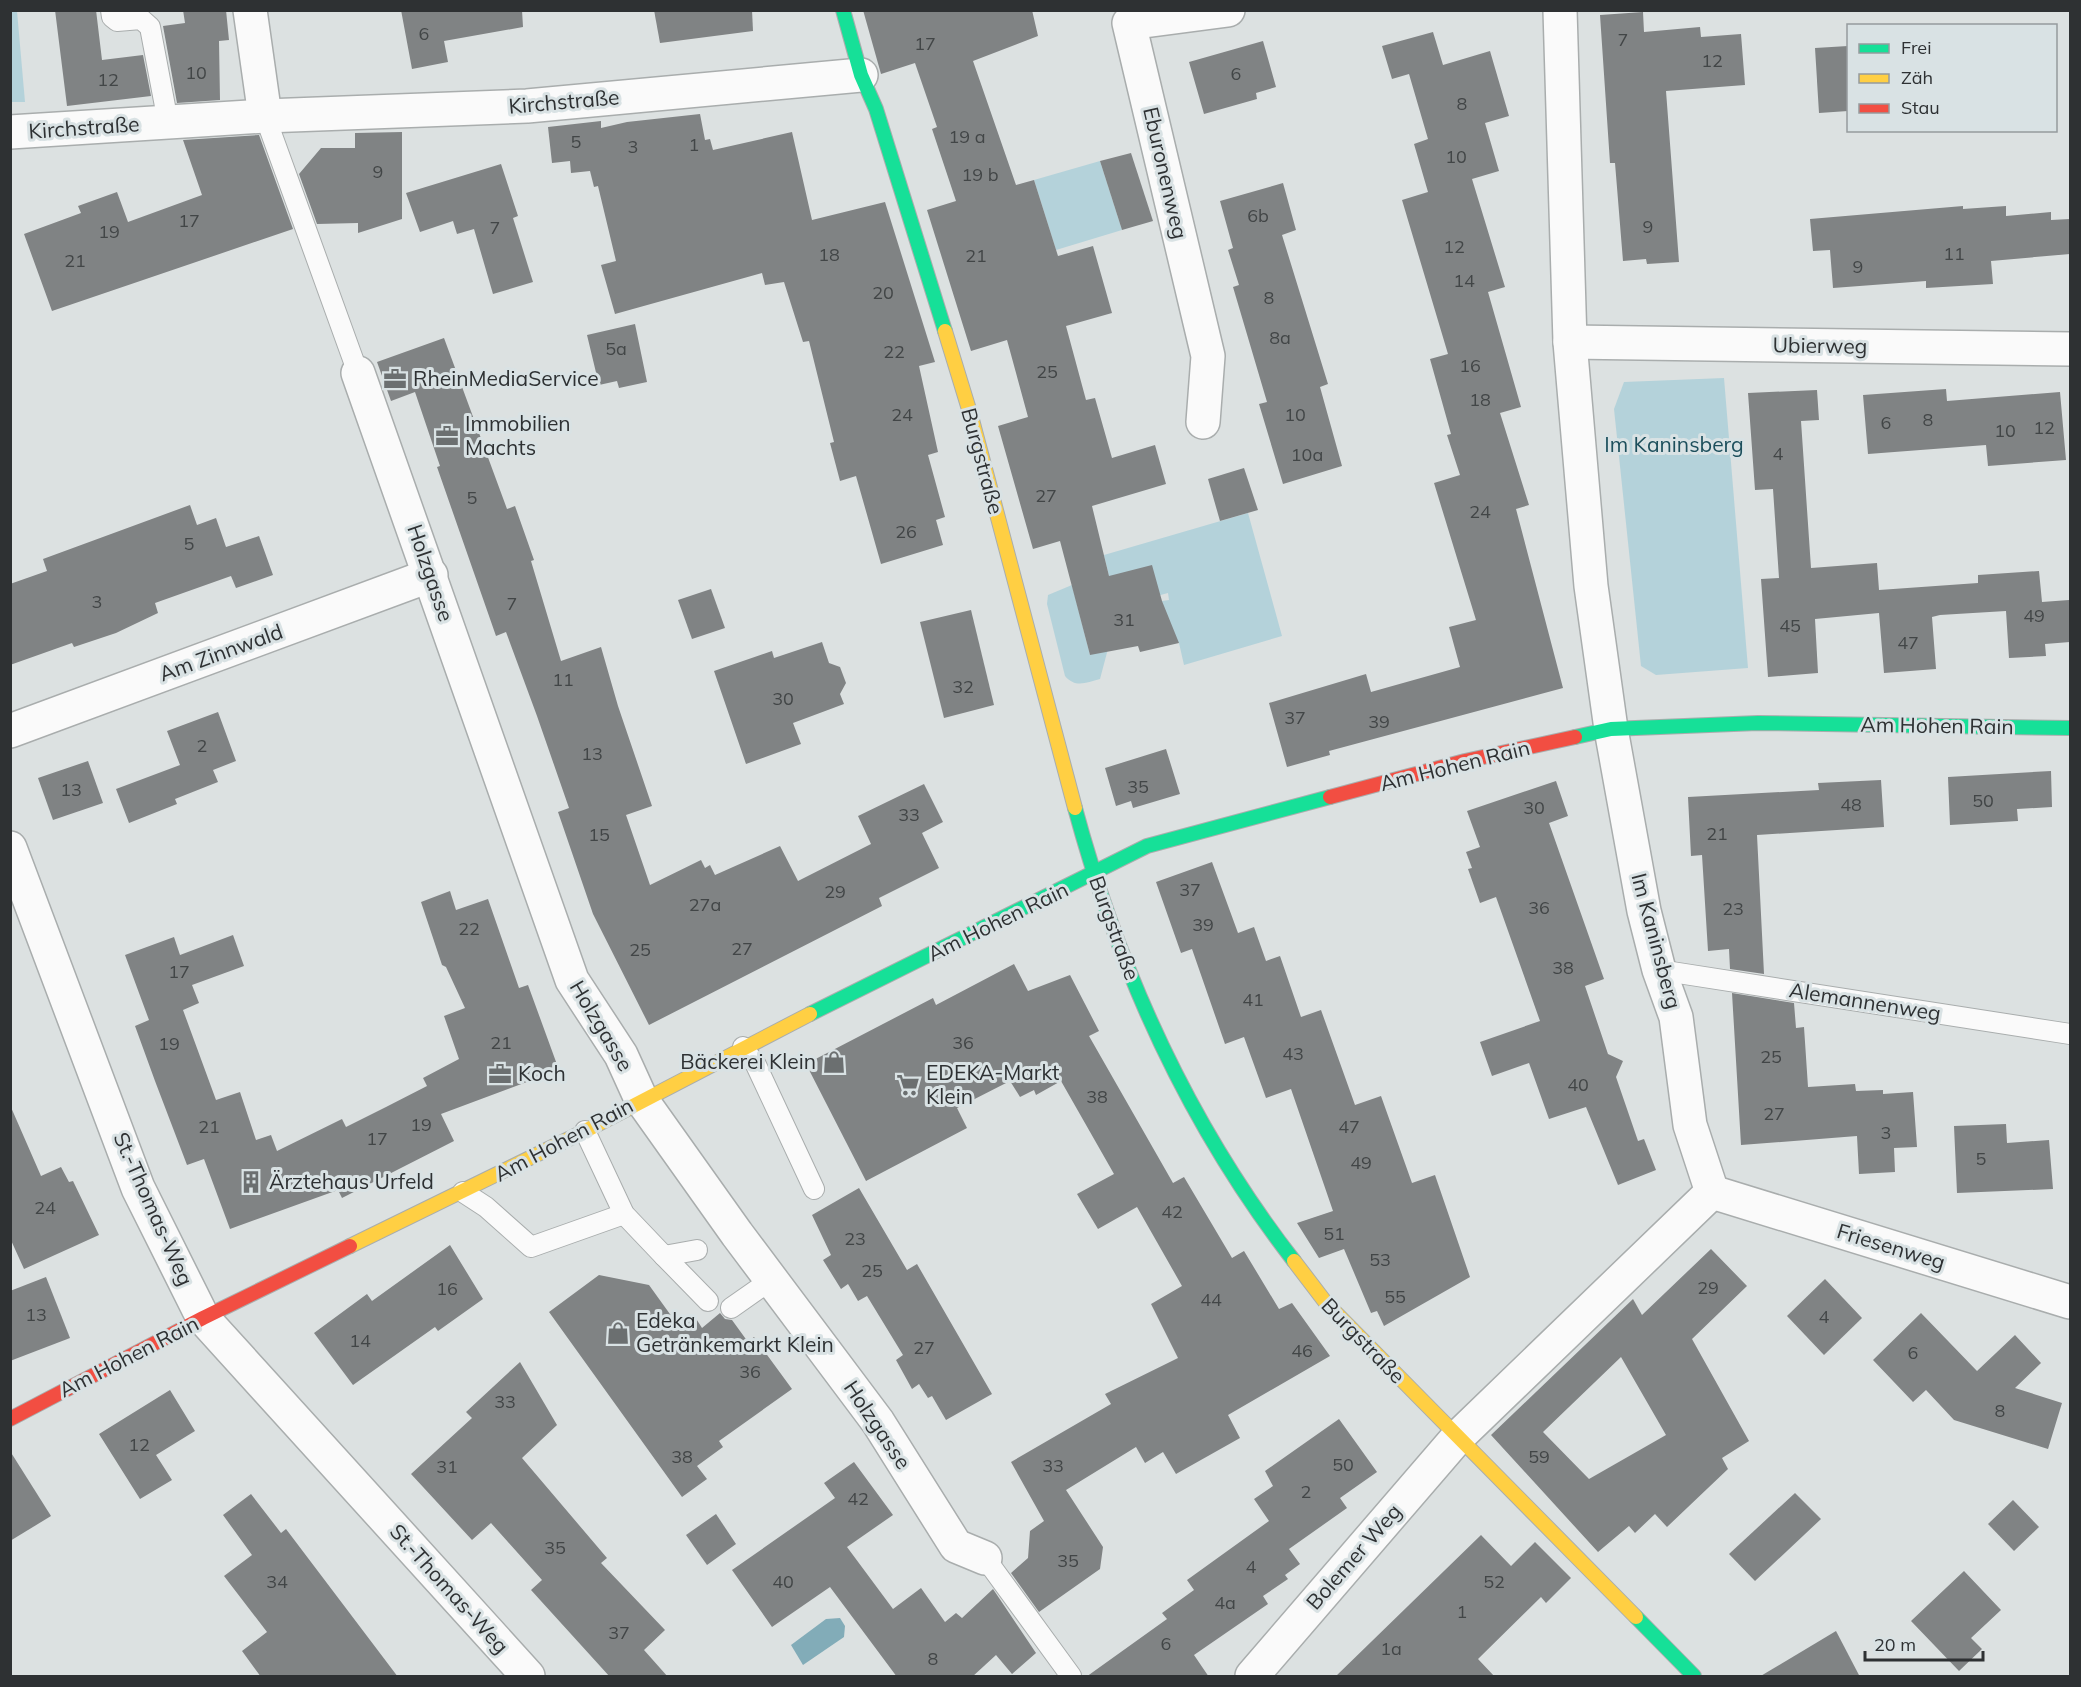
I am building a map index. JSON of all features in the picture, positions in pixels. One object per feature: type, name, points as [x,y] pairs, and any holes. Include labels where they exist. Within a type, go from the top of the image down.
[{"type":"street","points":[[250,10],[265,116]]},
{"type":"street","name":"Burgstraße","points":[[843,10],[861,75],[876,109],[971,416],[1093,875],[1140,1000],[1201,1124],[1265,1224],[1326,1303],[1694,1677]]},
{"type":"street","name":"Eburonenweg","points":[[1203,422],[1208,356],[1129,23],[1228,10]]},
{"type":"street","name":"Im Kaninsberg","points":[[1560,10],[1570,342],[1591,586],[1611,729],[1644,911],[1659,970],[1676,1017],[1690,1125],[1712,1192]]},
{"type":"street","name":"Kirchstraße","points":[[10,132],[265,116],[527,106],[861,75]]},
{"type":"street","name":"Ubierweg","points":[[1570,342],[2070,349]]},
{"type":"street","name":"Holzgasse","points":[[358,373],[572,980],[621,1055],[641,1099],[771,1280],[878,1422],[956,1546],[985,1558]]},
{"type":"street","name":"Am Zinnwald","points":[[10,731],[431,575]]},
{"type":"street","name":"Am Hohen Rain","points":[[10,1419],[203,1318],[585,1131],[641,1099],[743,1047],[1093,875],[1147,846],[1466,761],[1611,729],[1758,723],[2070,728]]},
{"type":"street","name":"St.-Thomas-Weg","points":[[10,848],[138,1188],[203,1318],[528,1677]]},
{"type":"street","points":[[1457,1438],[1712,1192]]},
{"type":"street","name":"Friesenweg","points":[[1712,1192],[2070,1302]]},
{"type":"street","name":"Bolemer Weg","points":[[1252,1677],[1457,1438]]},
{"type":"lane","points":[[111,10],[112,17],[117,21],[141,19],[150,27],[168,122]]},
{"type":"lane","points":[[265,116],[358,373]]},
{"type":"lane","name":"Alemannenweg","points":[[1659,970],[2070,1034]]},
{"type":"lane","points":[[743,1047],[756,1065],[814,1189]]},
{"type":"lane","points":[[585,1131],[624,1214],[708,1301]]},
{"type":"lane","points":[[463,1192],[486,1207],[531,1247],[624,1214]]},
{"type":"lane","points":[[664,1256],[697,1250]]},
{"type":"lane","points":[[731,1308],[771,1280]]},
{"type":"lane","points":[[985,1558],[1071,1677]]},
{"type":"green space","points":[[10,11],[17,11],[25,102],[11,102]]},
{"type":"green space","points":[[1100,161],[1122,230],[1056,250],[1034,180]]},
{"type":"green space","name":"Im Kaninsberg","points":[[1724,378],[1748,668],[1656,675],[1641,666],[1614,409],[1624,382]]},
{"type":"green space","points":[[1248,513],[1282,636],[1184,665],[1179,643],[1171,640],[1162,601],[1169,600],[1168,593],[1153,597],[1109,576],[1104,555]]},
{"type":"green space","points":[[1072,585],[1090,655],[1109,645],[1100,679],[1081,684],[1065,676],[1047,604],[1048,595]]},
{"type":"shaded area","points":[[840,1618],[845,1626],[844,1637],[803,1665],[791,1645],[826,1619]]},
{"type":"building","points":[[55,10],[96,10],[102,60],[143,55],[151,96],[67,106]]},
{"type":"building","points":[[183,10],[226,10],[229,40],[219,41],[220,100],[177,103],[163,26],[185,23]]},
{"type":"building","points":[[401,10],[522,10],[523,27],[444,41],[448,62],[412,69]]},
{"type":"building","points":[[654,10],[752,10],[753,31],[660,43]]},
{"type":"building","points":[[863,10],[1032,10],[1038,36],[973,61],[1016,185],[1034,180],[1058,256],[1093,246],[1112,313],[1066,326],[1086,400],[1095,398],[1112,458],[1155,445],[1166,484],[1092,506],[1109,576],[1152,565],[1162,601],[1179,643],[1140,652],[1138,646],[1090,655],[1060,541],[1033,549],[998,426],[1028,417],[1007,340],[971,351],[927,210],[956,201],[932,129],[937,127],[915,63],[881,74]]},
{"type":"building","points":[[1643,12],[1644,32],[1700,27],[1701,37],[1741,34],[1745,85],[1666,91],[1679,262],[1647,264],[1646,259],[1623,261],[1615,163],[1610,163],[1600,15]]},
{"type":"building","points":[[1433,32],[1443,65],[1490,51],[1509,116],[1485,123],[1499,171],[1472,179],[1505,287],[1488,292],[1521,407],[1500,413],[1529,505],[1516,509],[1563,688],[1329,751],[1330,755],[1287,767],[1269,703],[1366,674],[1371,692],[1460,667],[1449,627],[1476,620],[1434,483],[1460,475],[1447,435],[1451,434],[1430,359],[1448,354],[1402,200],[1428,192],[1414,144],[1428,139],[1409,74],[1392,79],[1382,46]]},
{"type":"building","points":[[1263,41],[1276,87],[1256,93],[1257,99],[1204,114],[1189,62]]},
{"type":"building","points":[[1847,46],[1847,111],[1819,113],[1815,48]]},
{"type":"building","points":[[700,114],[705,140],[710,139],[713,150],[792,132],[812,220],[885,202],[935,362],[919,366],[938,452],[928,455],[945,517],[936,520],[943,545],[881,564],[856,476],[840,481],[830,443],[834,442],[809,341],[803,342],[784,282],[765,285],[762,273],[615,314],[601,265],[616,261],[598,186],[594,187],[590,171],[571,173],[570,161],[552,163],[548,127],[601,121],[601,128],[627,122]]},
{"type":"building","points":[[402,132],[402,219],[358,233],[358,223],[317,224],[299,174],[321,148],[355,148],[355,133]]},
{"type":"building","points":[[259,135],[293,229],[52,311],[24,234],[81,213],[78,206],[117,192],[128,222],[202,195],[183,140]]},
{"type":"building","points":[[1131,153],[1153,221],[1122,230],[1100,161]]},
{"type":"building","points":[[501,164],[518,216],[513,218],[533,282],[493,294],[474,229],[457,234],[453,221],[420,232],[406,193]]},
{"type":"building","points":[[1283,183],[1296,230],[1282,235],[1328,384],[1320,387],[1342,466],[1283,484],[1259,404],[1267,402],[1233,287],[1239,285],[1228,250],[1233,248],[1220,201]]},
{"type":"building","points":[[1963,206],[1963,209],[2006,206],[2006,216],[2051,212],[2051,220],[2070,219],[2070,254],[1991,261],[1993,284],[1926,288],[1926,281],[1833,288],[1830,250],[1813,251],[1810,219]]},
{"type":"building","points":[[635,324],[647,382],[619,388],[617,381],[599,385],[587,335]]},
{"type":"building","points":[[444,338],[507,509],[515,506],[534,560],[531,561],[561,661],[601,647],[618,706],[652,806],[626,815],[650,885],[701,860],[705,868],[710,865],[715,875],[780,846],[798,881],[871,844],[858,816],[924,784],[943,822],[922,833],[939,868],[879,898],[882,906],[649,1025],[593,914],[558,812],[569,808],[506,632],[496,636],[437,467],[440,466],[415,392],[391,401],[377,362]]},
{"type":"building","points":[[1946,389],[1947,401],[2060,392],[2066,460],[1988,466],[1986,445],[1868,454],[1863,395]]},
{"type":"building","points":[[1817,390],[1819,420],[1801,421],[1811,568],[1877,563],[1879,590],[1978,583],[1978,575],[2039,571],[2042,602],[2069,600],[2070,642],[2045,644],[2046,656],[2009,658],[2006,611],[1940,615],[1932,617],[1936,669],[1884,673],[1879,613],[1815,619],[1818,673],[1768,677],[1761,579],[1779,578],[1773,489],[1755,490],[1748,393]]},
{"type":"building","points":[[1244,468],[1258,510],[1220,521],[1208,479]]},
{"type":"building","points":[[190,505],[197,525],[216,518],[226,547],[259,536],[273,575],[236,588],[231,576],[155,603],[158,613],[116,633],[74,647],[72,643],[10,665],[10,584],[47,571],[43,559]]},
{"type":"building","points":[[711,589],[725,628],[692,639],[678,600]]},
{"type":"building","points":[[971,610],[994,705],[944,718],[920,622]]},
{"type":"building","points":[[822,642],[829,663],[840,667],[846,683],[840,694],[844,704],[793,723],[801,744],[746,764],[714,671],[772,651],[774,658]]},
{"type":"building","points":[[218,712],[236,761],[213,770],[218,782],[175,799],[177,804],[129,823],[116,789],[180,765],[167,731]]},
{"type":"building","points":[[1166,749],[1180,794],[1133,808],[1131,801],[1116,806],[1105,768]]},
{"type":"building","points":[[88,761],[103,803],[53,820],[38,778]]},
{"type":"building","points":[[2051,771],[2052,807],[2017,809],[2018,821],[1950,825],[1948,777]]},
{"type":"building","points":[[1881,780],[1884,827],[1757,835],[1764,974],[1730,969],[1729,949],[1708,951],[1702,855],[1691,856],[1688,797],[1819,790],[1818,783]]},
{"type":"building","points":[[1556,781],[1568,816],[1549,823],[1604,979],[1585,986],[1608,1054],[1623,1061],[1616,1077],[1638,1141],[1644,1139],[1656,1170],[1618,1185],[1586,1107],[1549,1119],[1529,1063],[1492,1076],[1480,1042],[1540,1021],[1496,897],[1480,903],[1468,869],[1472,868],[1466,852],[1480,847],[1467,811]]},
{"type":"building","points":[[1212,862],[1238,933],[1254,927],[1266,961],[1280,956],[1301,1017],[1321,1010],[1355,1105],[1381,1096],[1412,1183],[1435,1175],[1470,1277],[1384,1326],[1377,1311],[1371,1313],[1344,1249],[1319,1258],[1297,1223],[1333,1211],[1291,1089],[1266,1098],[1244,1037],[1225,1044],[1192,949],[1181,953],[1156,882]]},
{"type":"building","points":[[450,891],[456,910],[488,899],[519,988],[528,985],[559,1070],[441,1114],[454,1141],[342,1198],[338,1190],[230,1229],[204,1159],[187,1165],[135,1026],[149,1020],[125,955],[174,937],[180,955],[233,935],[244,966],[192,985],[199,1003],[183,1010],[216,1100],[240,1092],[256,1140],[271,1135],[277,1151],[342,1119],[346,1127],[386,1107],[427,1086],[423,1078],[459,1059],[444,1016],[465,1008],[446,967],[442,965],[421,902]]},
{"type":"building","points":[[1014,964],[1028,991],[1070,975],[1099,1031],[1089,1036],[1173,1183],[1184,1177],[1232,1258],[1244,1251],[1279,1309],[1292,1303],[1330,1356],[1228,1415],[1240,1438],[1176,1474],[1163,1452],[1145,1463],[1136,1447],[1066,1490],[1103,1547],[1100,1569],[1039,1612],[1011,1573],[1028,1558],[1030,1531],[1044,1521],[1011,1462],[1111,1404],[1105,1394],[1178,1358],[1151,1304],[1182,1286],[1137,1207],[1098,1229],[1077,1194],[1114,1174],[1061,1081],[1036,1095],[1034,1090],[1020,1097],[1010,1081],[957,1108],[967,1128],[866,1181],[806,1064],[933,998],[936,1005]]},
{"type":"building","points":[[1732,993],[1794,1003],[1796,1028],[1804,1027],[1808,1087],[1855,1084],[1856,1091],[1883,1090],[1883,1094],[1913,1092],[1917,1147],[1894,1148],[1895,1172],[1859,1174],[1857,1136],[1741,1145]]},
{"type":"building","points":[[10,1105],[41,1176],[61,1167],[69,1182],[73,1181],[99,1235],[24,1269],[10,1238]]},
{"type":"building","points":[[2006,1124],[2007,1143],[2049,1140],[2053,1189],[1957,1193],[1954,1126]]},
{"type":"building","points":[[859,1188],[907,1270],[917,1264],[992,1394],[946,1420],[932,1396],[928,1398],[919,1384],[912,1389],[896,1360],[903,1355],[867,1296],[858,1301],[848,1284],[841,1289],[823,1260],[831,1255],[812,1215]]},
{"type":"building","points":[[450,1245],[483,1299],[438,1331],[435,1327],[353,1385],[314,1333],[367,1294],[372,1301]]},
{"type":"building","points":[[1711,1249],[1747,1286],[1692,1339],[1749,1441],[1722,1458],[1728,1469],[1667,1527],[1655,1514],[1635,1533],[1629,1526],[1598,1552],[1491,1435],[1633,1299],[1642,1315]],"holes":[[[1621,1357],[1666,1435],[1589,1479],[1543,1432]]]},
{"type":"building","points":[[599,1275],[649,1285],[680,1328],[695,1317],[702,1328],[720,1313],[725,1319],[732,1320],[748,1342],[754,1337],[792,1389],[719,1441],[723,1447],[697,1466],[707,1479],[682,1497],[549,1312]]},
{"type":"building","points":[[46,1277],[70,1338],[10,1361],[10,1291]]},
{"type":"building","points":[[1825,1279],[1862,1318],[1824,1355],[1787,1316]]},
{"type":"building","points":[[1921,1313],[1977,1371],[2015,1335],[2041,1363],[2015,1388],[2062,1403],[2048,1449],[1954,1420],[1926,1390],[1913,1402],[1873,1360]]},
{"type":"building","points":[[520,1362],[557,1425],[522,1458],[607,1558],[601,1563],[665,1630],[644,1650],[668,1677],[610,1677],[531,1590],[542,1580],[491,1523],[472,1540],[411,1474],[472,1418],[466,1412]]},
{"type":"building","points":[[170,1390],[195,1431],[156,1455],[172,1480],[140,1499],[99,1434]]},
{"type":"building","points":[[1339,1419],[1377,1472],[1340,1498],[1347,1508],[1289,1549],[1300,1564],[1285,1575],[1288,1579],[1263,1596],[1268,1604],[1194,1655],[1209,1677],[1086,1677],[1167,1619],[1162,1613],[1194,1590],[1187,1580],[1269,1521],[1254,1499],[1273,1486],[1265,1471]]},
{"type":"building","points":[[10,1451],[51,1516],[10,1541]]},
{"type":"building","points":[[854,1462],[893,1515],[847,1547],[893,1609],[921,1588],[945,1622],[956,1613],[962,1618],[993,1589],[1036,1653],[1012,1674],[996,1655],[972,1677],[897,1677],[830,1587],[772,1627],[732,1570],[835,1498],[824,1483]]},
{"type":"building","points":[[1795,1493],[1821,1519],[1755,1581],[1729,1554]]},
{"type":"building","points":[[251,1494],[281,1533],[286,1529],[398,1677],[261,1677],[242,1651],[267,1632],[224,1576],[252,1555],[223,1515]]},
{"type":"building","points":[[2013,1500],[2039,1527],[2014,1551],[1988,1524]]},
{"type":"building","points":[[716,1514],[736,1544],[707,1565],[686,1535]]},
{"type":"building","points":[[1481,1535],[1511,1566],[1535,1542],[1571,1578],[1546,1603],[1541,1597],[1478,1659],[1495,1677],[1335,1677]]},
{"type":"building","points":[[1964,1571],[2001,1610],[1971,1638],[1982,1649],[1959,1671],[1911,1621]]},
{"type":"building","points":[[1836,1631],[1860,1677],[1759,1677]]},
{"type":"traffic: fast","points":[[843,10],[861,75],[876,109],[945,331]]},
{"type":"traffic: fast","points":[[1575,737],[1611,729],[1758,723],[2070,728]]},
{"type":"traffic: fast","points":[[810,1014],[1147,846],[1330,797]]},
{"type":"traffic: fast","points":[[1075,808],[1113,929],[1162,1045],[1222,1157],[1294,1261]]},
{"type":"traffic: fast","points":[[1636,1617],[1694,1676]]},
{"type":"traffic: slow","points":[[945,331],[971,416],[1075,808]]},
{"type":"traffic: slow","points":[[350,1246],[585,1131],[810,1014]]},
{"type":"traffic: slow","points":[[1294,1261],[1326,1303],[1636,1617]]},
{"type":"traffic: jam","points":[[1330,797],[1465,761],[1575,737]]},
{"type":"traffic: jam","points":[[10,1419],[203,1318],[350,1246]]},
{"type":"place","name":"RheinMediaService","points":[[395,379]]},
{"type":"place","name":"Immobilien Machts","points":[[447,436]]},
{"type":"place","name":"Bäckerei Klein","points":[[834,1062]]},
{"type":"place","name":"Koch","points":[[500,1074]]},
{"type":"place","name":"EDEKA-Markt Klein","points":[[908,1085]]},
{"type":"place","name":"Ärztehaus Urfeld","points":[[251,1182]]},
{"type":"place","name":"Edeka Getränkemarkt Klein","points":[[618,1333]]}]
